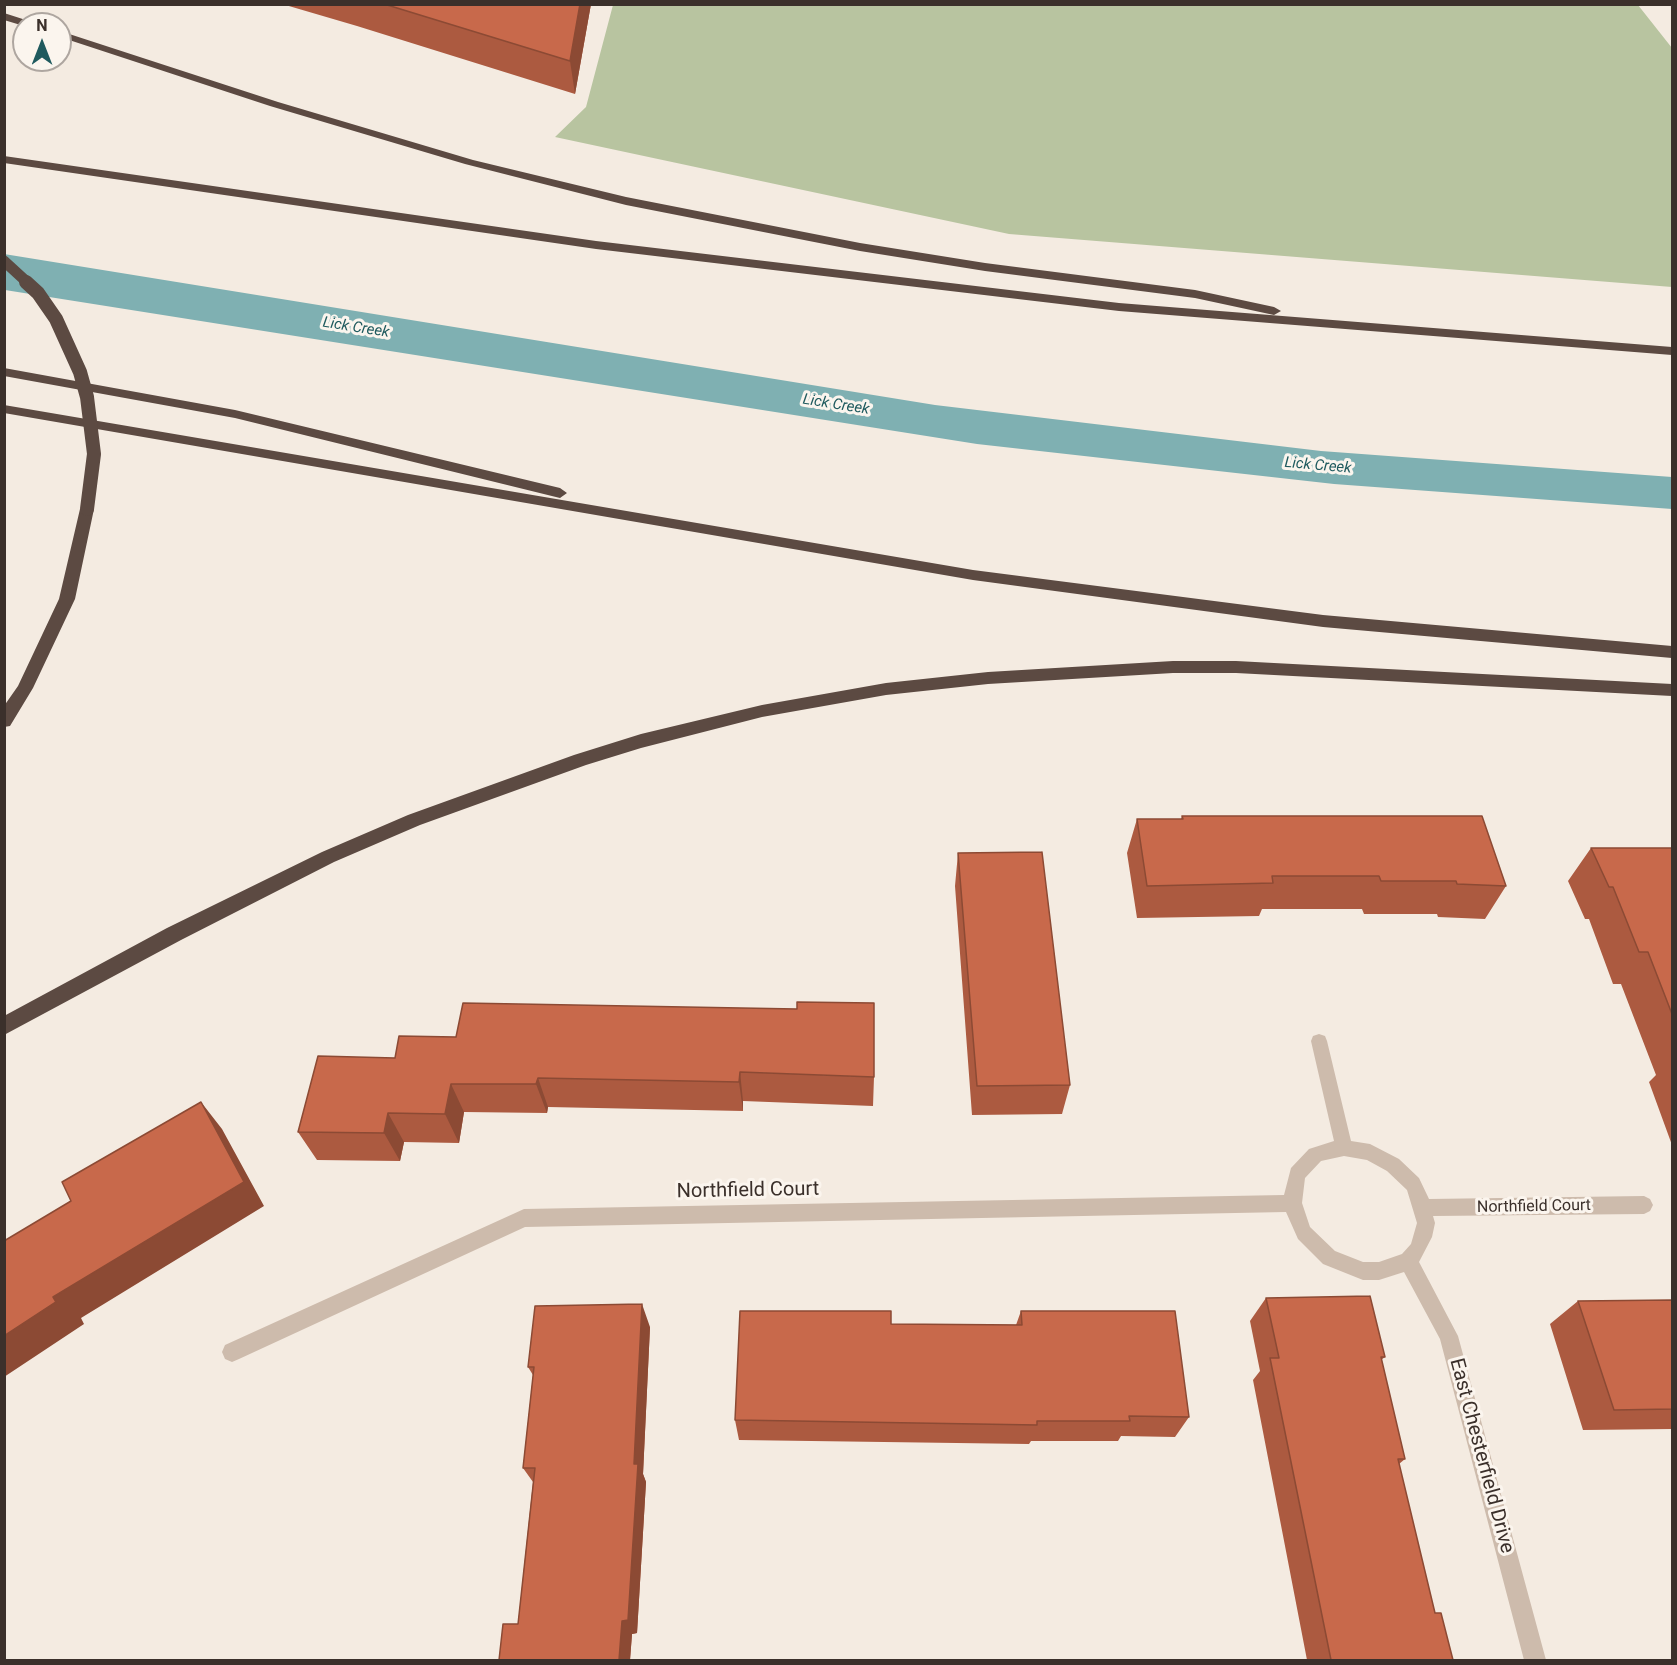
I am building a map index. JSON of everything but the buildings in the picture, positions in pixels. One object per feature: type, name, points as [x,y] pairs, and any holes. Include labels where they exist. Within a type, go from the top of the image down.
[{"type":"highway","points":[[72,38],[297,111],[522,176],[626,201],[739,225],[894,253],[1195,294],[1352,327]]},
{"type":"highway","points":[[4,159],[752,265],[1119,307],[1672,351]]},
{"type":"highway","points":[[4,261],[38,293],[56,319],[80,372],[87,397],[94,454],[87,509],[67,599],[30,679],[4,721]]},
{"type":"highway","points":[[4,372],[235,414],[716,531]]},
{"type":"highway","points":[[4,409],[939,570],[1204,607],[1403,629],[1672,652]]},
{"type":"highway","points":[[4,1026],[174,934],[328,857],[414,820],[580,760],[641,741],[762,711],[886,689],[988,678],[1173,667],[1236,668],[1672,690]]},
{"type":"street","points":[[1319,1041],[1344,1148]]},
{"type":"street","points":[[1344,1148],[1370,1152],[1393,1165],[1413,1184],[1423,1208],[1426,1223],[1417,1250],[1408,1260],[1379,1271],[1363,1271],[1329,1258],[1304,1233],[1293,1203],[1293,1188],[1297,1174],[1315,1155],[1329,1149],[1344,1148]]},
{"type":"street","name":"Northfield Court","points":[[232,1352],[524,1218],[1293,1203]]},
{"type":"street","name":"Northfield Court","points":[[1423,1208],[1644,1205]]},
{"type":"street","name":"East Chesterfield Drive","points":[[1408,1260],[1449,1336],[1535,1660]]},
{"type":"green space","points":[[613,5],[1638,5],[1672,48],[1672,287],[1009,234],[555,137],[586,107]]},
{"type":"water","name":"Lick Creek","points":[[4,254],[935,405],[1321,451],[1672,477],[1672,509],[1334,484],[977,444],[5,290]]}]
